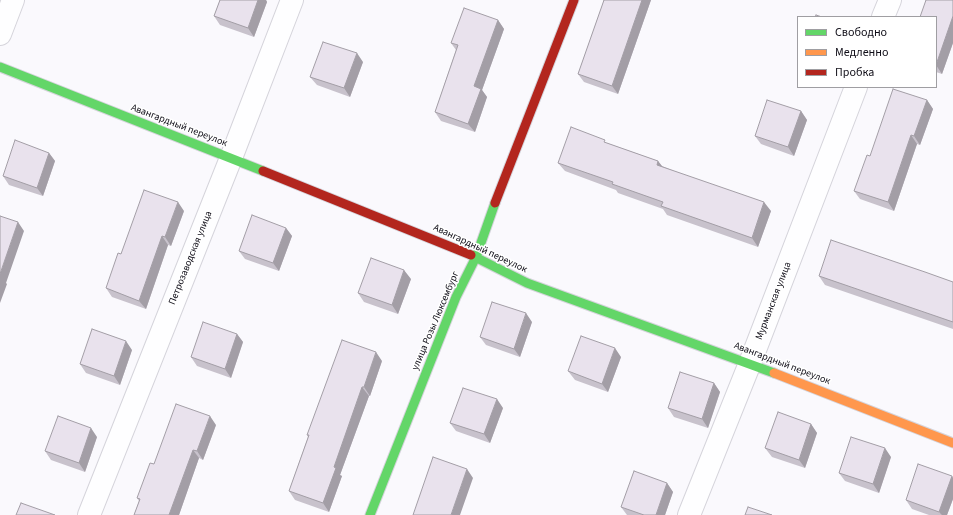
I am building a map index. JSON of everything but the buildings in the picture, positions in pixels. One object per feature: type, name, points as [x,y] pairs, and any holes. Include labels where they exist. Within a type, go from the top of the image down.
[{"type":"street","points":[[0,34],[14,0]]},
{"type":"street","name":"Петрозаводская улица","points":[[89,515],[292,0]]},
{"type":"street","name":"улица Розы Люксембург","points":[[370,515],[456,297],[476,257],[489,218],[574,0]]},
{"type":"street","points":[[883,16],[890,0]]},
{"type":"street","name":"Авангардный переулок","points":[[0,67],[424,235],[476,257],[527,282],[750,363],[953,443]]},
{"type":"street","name":"Мурманская улица","points":[[689,515],[750,363],[856,88]]},
{"type":"traffic: fast","points":[[0,67],[263,171]]},
{"type":"traffic: fast","points":[[370,515],[456,297],[476,257],[495,203]]},
{"type":"traffic: fast","points":[[471,255],[527,283],[774,373]]},
{"type":"traffic: slow","points":[[774,373],[953,443]]},
{"type":"traffic: jam","points":[[495,203],[574,0]]},
{"type":"traffic: jam","points":[[263,171],[471,255]]}]
